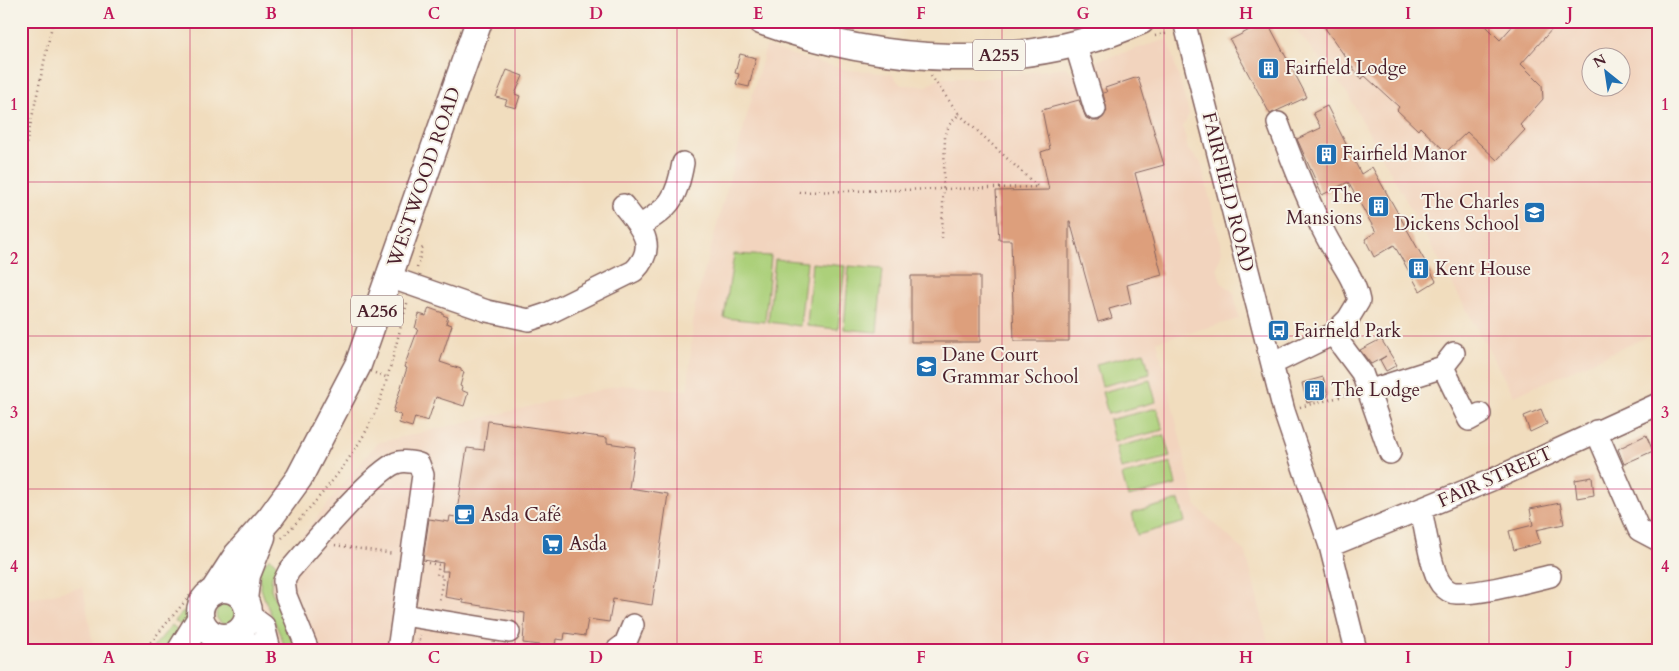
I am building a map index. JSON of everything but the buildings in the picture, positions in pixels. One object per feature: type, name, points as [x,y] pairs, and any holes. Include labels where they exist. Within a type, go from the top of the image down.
[{"type":"main road","name":"WESTWOOD ROAD","points":[[206,588],[270,518],[299,478],[358,365],[479,21]]},
{"type":"main road","name":"A255","points":[[771,23],[854,47],[935,56],[1026,53],[1148,29]]},
{"type":"main road","name":"WESTWOOD ROAD","points":[[231,627],[247,575],[270,518]]},
{"type":"main road","points":[[181,650],[200,619],[206,588],[227,589],[240,595],[231,627],[209,632],[200,619]]},
{"type":"street","name":"FAIRFIELD ROAD","points":[[1176,28],[1284,411],[1330,546],[1356,650]]},
{"type":"street","points":[[1075,43],[1095,109]]},
{"type":"street","points":[[1272,364],[1333,334],[1348,318],[1359,301],[1356,286],[1322,229],[1301,184],[1278,123]]},
{"type":"street","points":[[639,226],[660,214],[672,201],[679,185],[683,163]]},
{"type":"street","points":[[390,277],[487,311],[529,320],[548,314],[634,271],[647,253],[646,241],[639,226],[624,205]]},
{"type":"street","points":[[1333,334],[1362,373],[1390,453]]},
{"type":"street","points":[[1368,390],[1448,360],[1469,420],[1480,414]]},
{"type":"street","name":"FAIR STREET","points":[[1330,546],[1421,510],[1658,404]]},
{"type":"street","points":[[1596,431],[1639,530],[1658,540]]},
{"type":"street","points":[[308,650],[286,596],[284,581],[288,571],[378,475],[396,463],[405,462],[419,464],[423,476],[413,617],[398,650]]},
{"type":"street","points":[[1421,510],[1435,571],[1439,582],[1446,590],[1455,593],[1511,592],[1550,576]]},
{"type":"street","points":[[413,617],[509,632]]},
{"type":"street","points":[[617,650],[625,644],[633,625]]},
{"type":"street","points":[[231,627],[264,626],[270,650]]},
{"type":"street","points":[[231,627],[263,650]]},
{"type":"path","points":[[21,168],[53,21]]},
{"type":"path","points":[[1148,29],[1176,28]]},
{"type":"path","points":[[799,192],[1038,188],[960,114],[930,75]]},
{"type":"path","points":[[942,238],[945,137],[949,125],[960,114]]},
{"type":"path","points":[[1284,411],[1368,390]]},
{"type":"path","points":[[298,521],[303,525]]},
{"type":"path","points":[[333,545],[398,554]]},
{"type":"path","points":[[417,650],[413,617],[424,607],[438,609],[443,576],[437,575],[439,565],[425,563]]},
{"type":"path","points":[[144,650],[206,588]]},
{"type":"shaded area","name":"The Charles Dickens School","points":[[1289,21],[1658,21],[1658,332],[1514,396],[1347,93]]},
{"type":"shaded area","name":"Dane Court Grammar School","points":[[1168,39],[1189,114],[1183,127],[1188,150],[1201,162],[1222,251],[1217,268],[1221,282],[1234,293],[1239,319],[1157,341],[1196,506],[1246,553],[1270,650],[223,650],[254,629],[271,574],[377,443],[620,385],[688,390],[694,309],[766,46],[805,59],[849,70],[891,74],[901,85],[927,86],[940,78],[988,78],[1065,67],[1073,74],[1089,70],[1096,61]]},
{"type":"shaded area","points":[[83,587],[94,650],[21,650],[21,601]]},
{"type":"green space","points":[[734,254],[771,256],[765,322],[724,318]]},
{"type":"green space","points":[[775,259],[807,262],[800,326],[768,322]]},
{"type":"green space","points":[[812,263],[845,266],[838,329],[807,326]]},
{"type":"green space","points":[[849,266],[883,269],[877,332],[844,329]]},
{"type":"green space","points":[[1144,352],[1150,374],[1102,386],[1096,364]]},
{"type":"green space","points":[[1150,380],[1156,402],[1108,414],[1102,392]]},
{"type":"green space","points":[[1157,408],[1163,430],[1114,442],[1109,420]]},
{"type":"green space","points":[[1164,435],[1170,457],[1121,469],[1116,447]]},
{"type":"green space","points":[[1171,463],[1176,485],[1128,497],[1122,475]]},
{"type":"green space","points":[[1179,500],[1185,522],[1137,535],[1132,513]]},
{"type":"green space","points":[[270,558],[278,566],[272,576],[271,589],[297,650],[285,650],[283,641],[264,598],[259,578],[260,570]]},
{"type":"green space","points":[[194,599],[189,626],[184,628],[175,621]]},
{"type":"green space","points":[[226,604],[233,607],[236,614],[233,621],[226,624],[219,621],[216,614],[219,607]]},
{"type":"green space","points":[[172,625],[181,633],[169,650],[151,650]]},
{"type":"place","name":"Fairfield Lodge","points":[[1269,68]]},
{"type":"place","name":"Fairfield Manor","points":[[1326,154]]},
{"type":"place","name":"The Mansions","points":[[1378,207]]},
{"type":"place","name":"The Charles Dickens School","points":[[1535,213]]},
{"type":"place","name":"Kent House","points":[[1419,269]]},
{"type":"place","name":"Fairfield Park","points":[[1278,331]]},
{"type":"place","name":"Dane Court Grammar School","points":[[926,366]]},
{"type":"place","name":"The Lodge","points":[[1315,390]]},
{"type":"place","name":"Asda Café","points":[[465,515]]},
{"type":"place","name":"Asda","points":[[553,544]]}]
